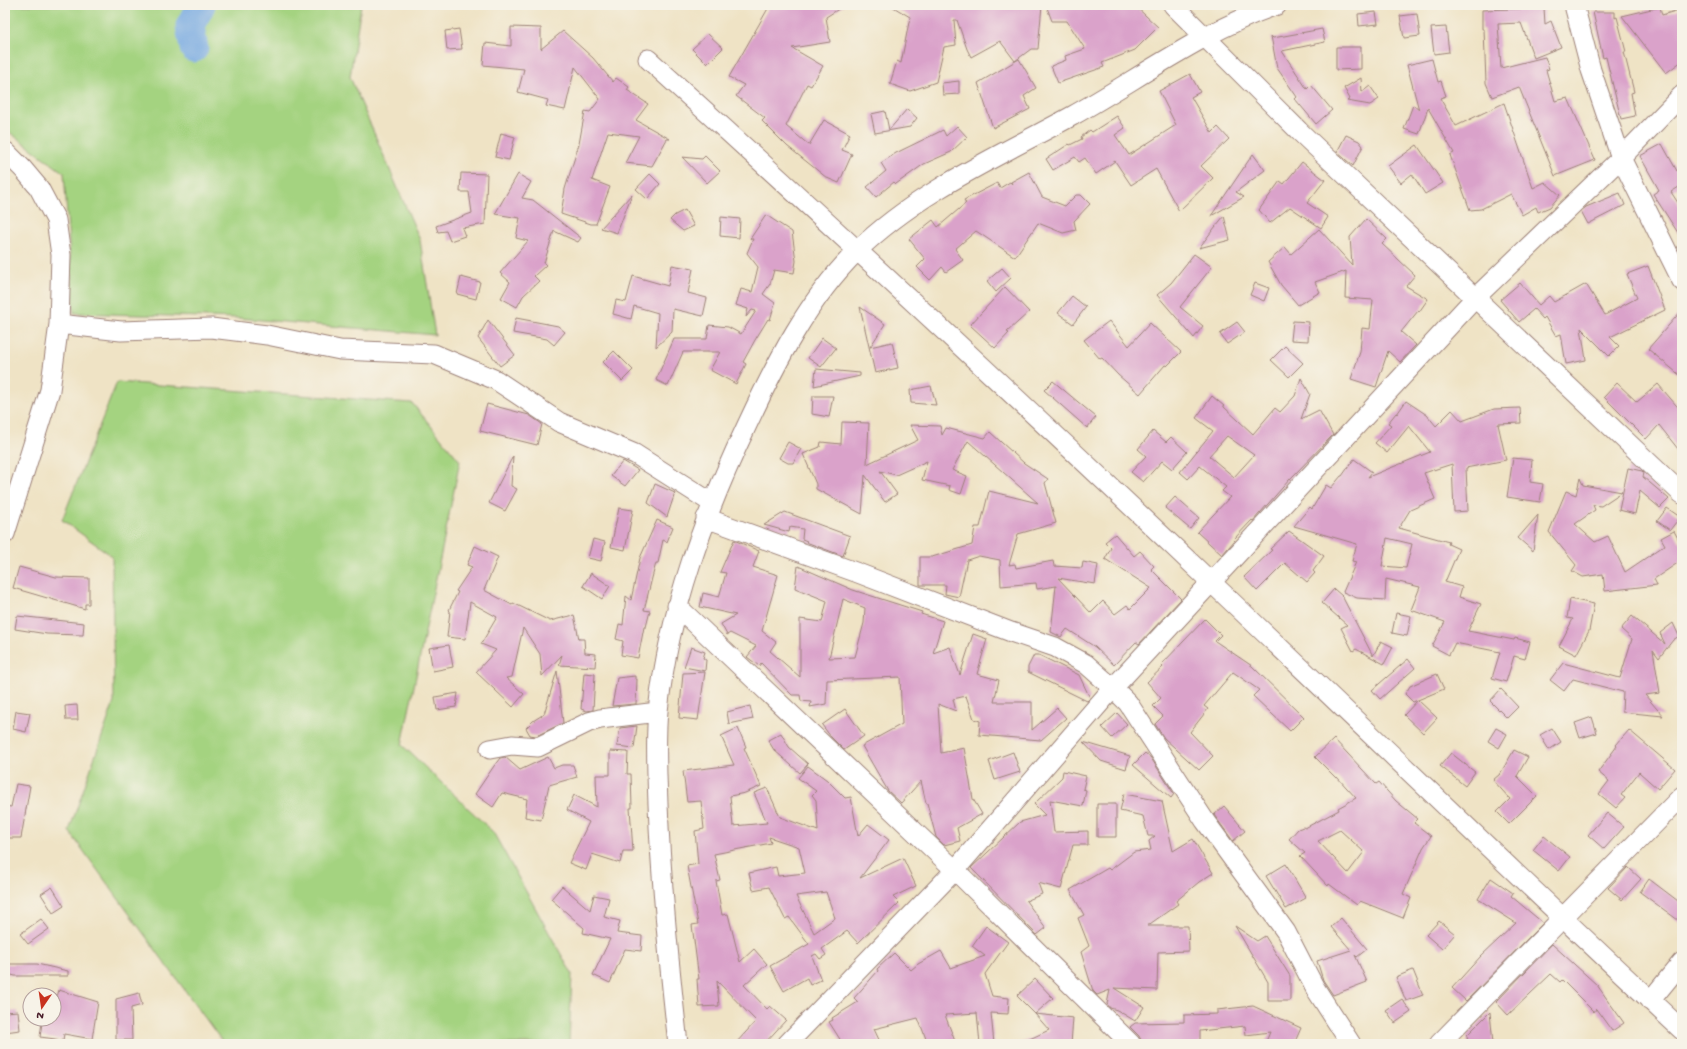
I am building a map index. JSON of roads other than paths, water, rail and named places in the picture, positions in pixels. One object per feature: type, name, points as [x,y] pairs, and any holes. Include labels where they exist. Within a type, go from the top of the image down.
[{"type":"street","points":[[1173,5],[1299,131],[1682,494]]},
{"type":"street","points":[[678,1044],[661,873],[657,744],[658,712],[666,656],[677,606],[709,511],[723,476],[767,382],[805,315],[836,274],[858,250],[900,214],[1002,153],[1071,116],[1230,24],[1277,5]]},
{"type":"street","points":[[1574,5],[1591,70],[1622,158],[1682,281]]},
{"type":"street","points":[[648,59],[858,250],[1212,582],[1682,1030]]},
{"type":"street","points":[[787,1044],[955,870],[1113,688],[1475,298],[1622,158],[1682,95]]},
{"type":"street","points":[[5,151],[40,188],[56,220],[61,255],[59,324],[50,390],[5,534]]},
{"type":"street","points":[[59,324],[120,331],[211,328],[267,335],[340,350],[434,354],[496,380],[559,422],[635,454],[683,483],[709,511],[858,572],[1011,632],[1055,647],[1086,664],[1128,703],[1205,821],[1286,932],[1315,988],[1351,1044]]},
{"type":"street","points":[[677,606],[955,870],[1131,1044]]},
{"type":"street","points":[[490,749],[512,745],[538,747],[589,722],[600,719],[658,712]]},
{"type":"street","points":[[1439,1044],[1682,796]]},
{"type":"street","points":[[1650,1001],[1682,962]]},
{"type":"waterway","points":[[194,48],[190,26],[201,5]]}]
